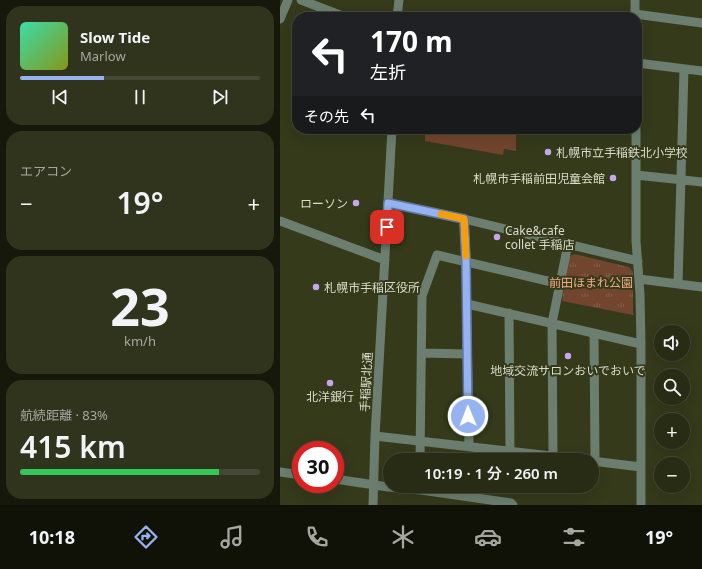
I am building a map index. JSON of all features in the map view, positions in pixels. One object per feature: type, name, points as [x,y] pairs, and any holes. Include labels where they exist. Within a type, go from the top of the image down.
[{"type":"street","points":[[280,19],[288,0]]},
{"type":"street","points":[[301,0],[332,12]]},
{"type":"street","points":[[397,12],[398,0]]},
{"type":"street","points":[[635,0],[635,12]]},
{"type":"street","points":[[642,17],[702,23]]},
{"type":"street","points":[[642,64],[702,71]]},
{"type":"street","points":[[678,284],[684,69]]},
{"type":"street","name":"手稲駅北通","points":[[373,505],[375,436],[392,134]]},
{"type":"street","points":[[636,134],[636,241],[641,344],[641,505]]},
{"type":"street","points":[[636,174],[702,182]]},
{"type":"street","points":[[388,203],[464,219],[638,261]]},
{"type":"street","points":[[464,219],[469,446]]},
{"type":"street","points":[[280,221],[385,260]]},
{"type":"street","points":[[553,453],[552,323],[568,244]]},
{"type":"street","points":[[420,453],[422,296],[437,254],[560,284]]},
{"type":"street","points":[[639,279],[702,287]]},
{"type":"street","points":[[467,304],[641,344]]},
{"type":"street","points":[[509,313],[510,451]]},
{"type":"street","points":[[591,453],[594,333]]},
{"type":"street","points":[[422,353],[468,354]]},
{"type":"street","points":[[375,436],[527,453]]},
{"type":"street","points":[[599,462],[640,467]]},
{"type":"street","points":[[280,472],[292,474]]},
{"type":"street","points":[[344,481],[383,486]]},
{"type":"street","points":[[451,493],[511,503],[513,505]]},
{"type":"green space","points":[[425,134],[516,134],[516,151],[504,149],[503,155],[425,141]]},
{"type":"green space","name":"前田ほまれ公園","points":[[574,254],[629,267],[633,272],[633,315],[562,301],[569,257]]},
{"type":"slow traffic","points":[[441,214],[464,219],[466,256]]},
{"type":"place","name":"札幌市立手稲鉄北小学校","points":[[548,152]]},
{"type":"place","name":"札幌市手稲前田児童会館","points":[[613,178]]},
{"type":"place","name":"ローソン","points":[[356,203]]},
{"type":"place","name":"Cake&cafe collet 手稲店","points":[[497,237]]},
{"type":"place","name":"札幌市手稲区役所","points":[[316,287]]},
{"type":"place","name":"地域交流サロンおいでおいで","points":[[568,356]]},
{"type":"place","name":"北洋銀行","points":[[330,383]]},
{"type":"route","points":[[387,227],[388,203],[464,219],[468,416]]}]
